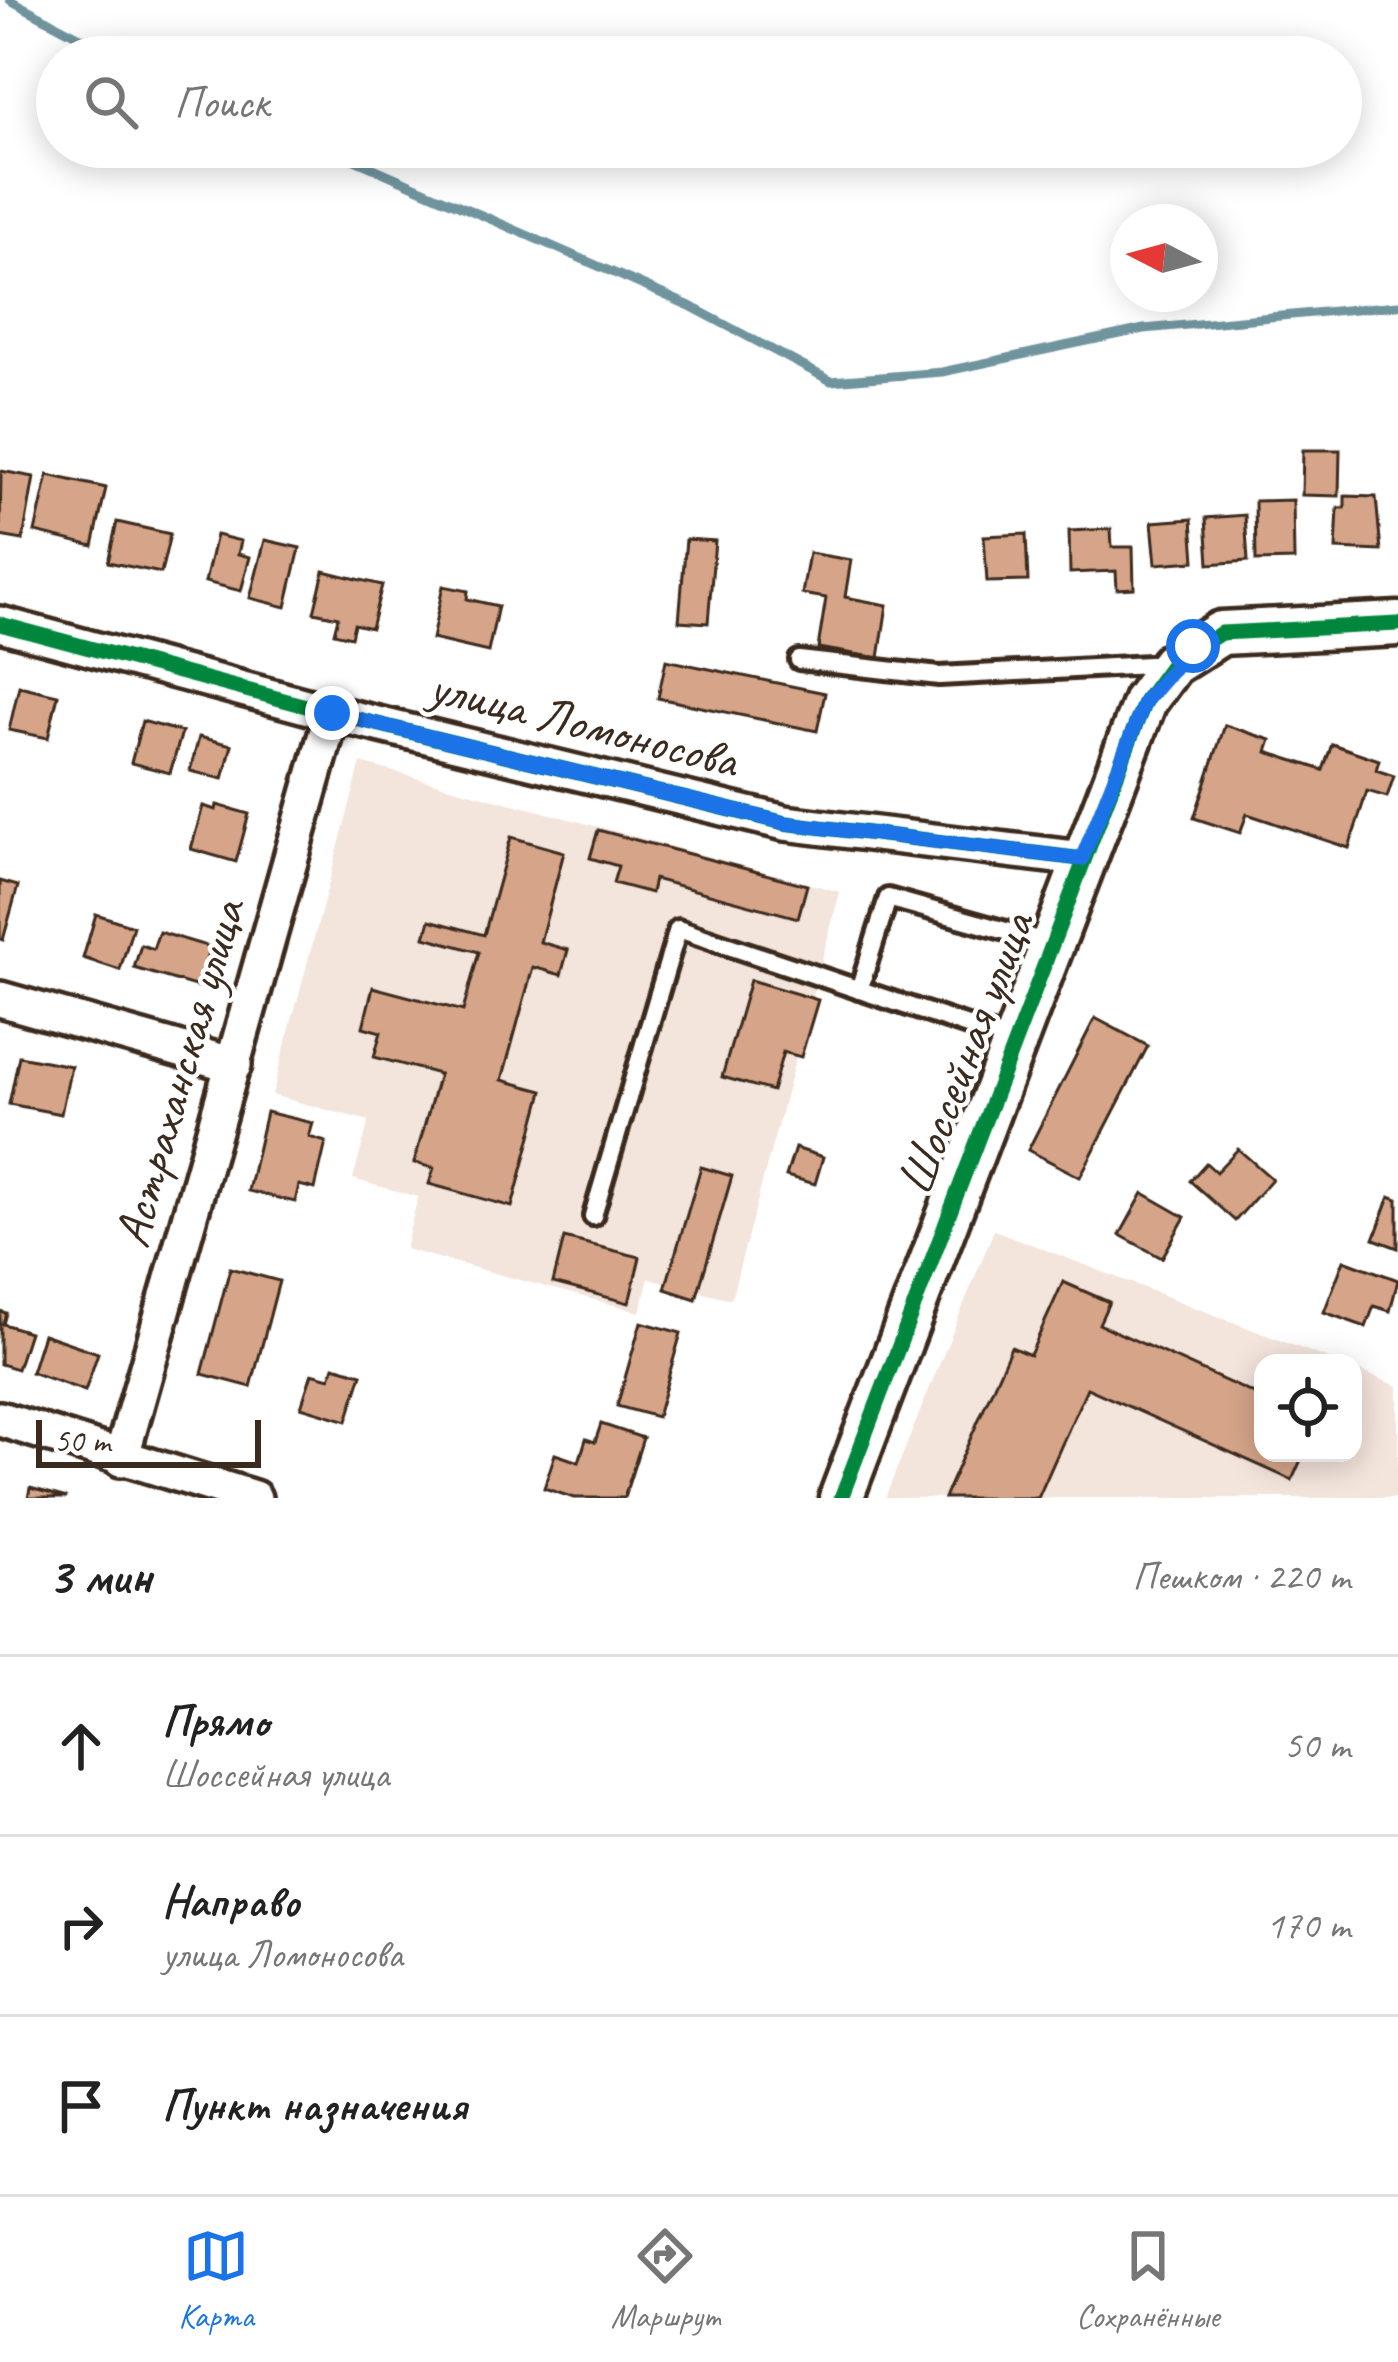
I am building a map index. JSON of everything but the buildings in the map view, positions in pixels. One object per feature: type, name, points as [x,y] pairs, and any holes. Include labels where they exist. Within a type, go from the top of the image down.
[{"type":"street","name":"улица Ломоносова","points":[[0,624],[332,713],[785,823],[1082,859]]},
{"type":"street","name":"Шоссейная улица","points":[[842,1498],[1145,701],[1172,664],[1221,633],[1398,624]]},
{"type":"street","name":"Астраханская улица","points":[[122,1459],[332,713]]},
{"type":"street","points":[[0,999],[233,1065]]},
{"type":"street","points":[[0,1419],[254,1498]]},
{"type":"lane","points":[[799,660],[939,676],[1172,664]]},
{"type":"lane","points":[[859,990],[888,898],[1050,943]]},
{"type":"lane","points":[[593,1216],[678,929],[1013,1041]]},
{"type":"shaded area","points":[[361,763],[840,892],[731,1299],[649,1278],[640,1312],[405,1249],[418,1197],[353,1179],[369,1121],[272,1095]]},
{"type":"shaded area","points":[[994,1230],[1316,1354],[1254,1354],[1254,1462],[1362,1462],[1362,1372],[1398,1386],[1398,1498],[885,1498]]},
{"type":"waterway","points":[[10,0],[78,36]]},
{"type":"waterway","points":[[373,168],[690,306],[831,381],[942,372],[1144,329],[1398,305]]},
{"type":"cycle path","points":[[0,624],[332,713],[785,823],[1082,859]]},
{"type":"cycle path","points":[[841,1498],[1145,701],[1172,664],[1221,633],[1398,624]]},
{"type":"route","points":[[332,713],[785,823],[1082,859],[1145,701],[1172,664],[1193,646]]}]
